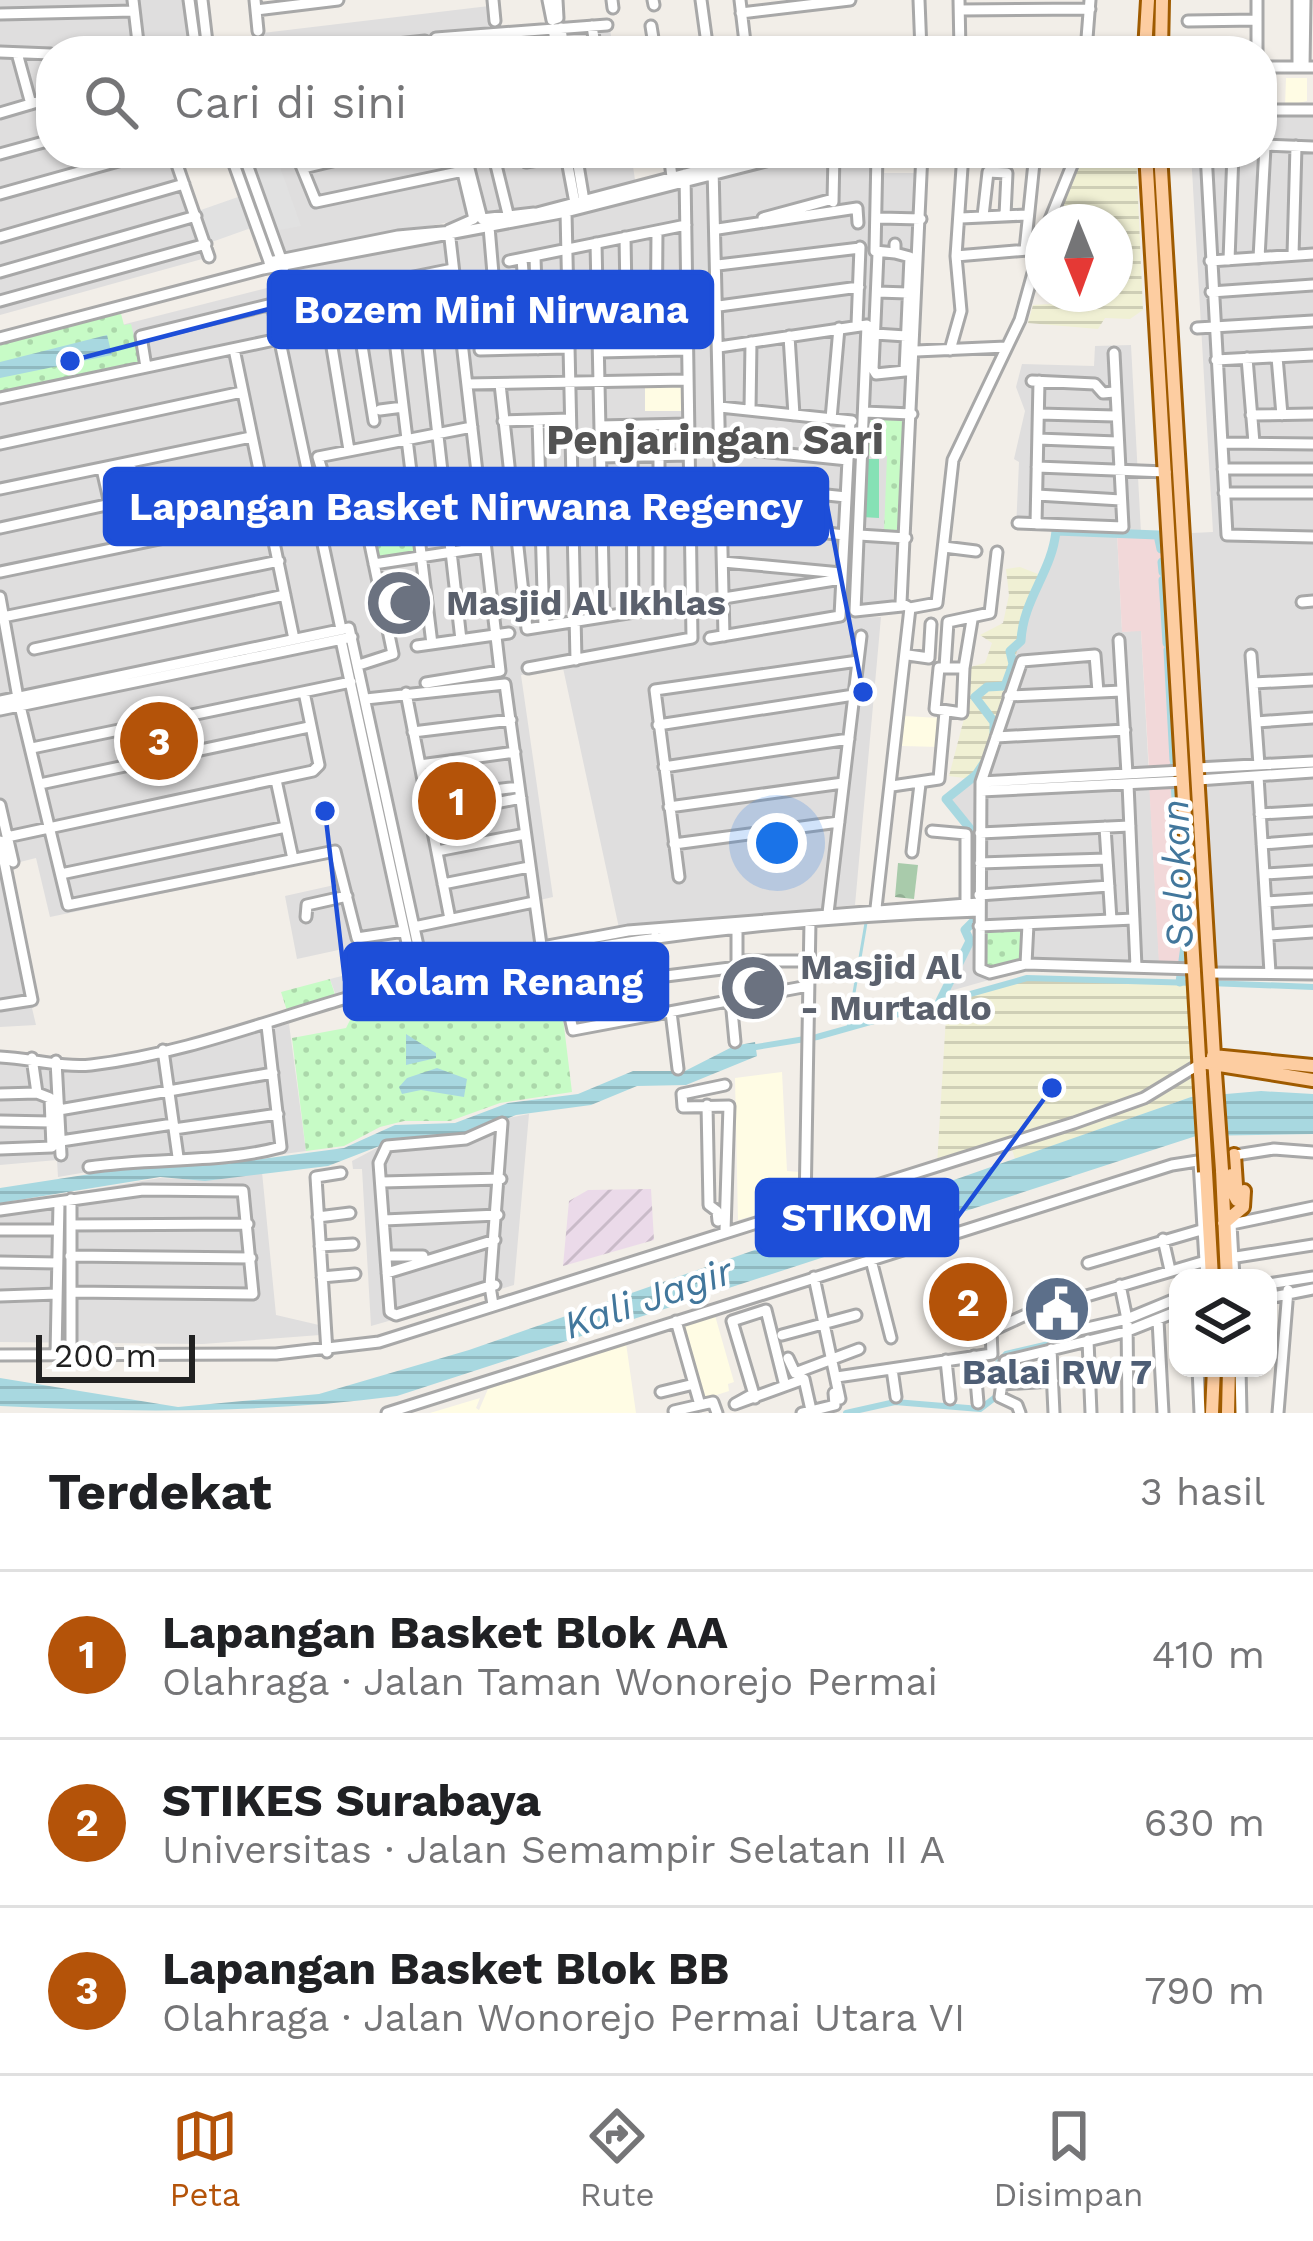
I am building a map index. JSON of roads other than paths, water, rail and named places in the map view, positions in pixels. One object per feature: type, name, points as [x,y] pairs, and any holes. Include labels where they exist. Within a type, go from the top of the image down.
[{"type":"main road","points":[[1146,36],[1148,0]]},
{"type":"main road","points":[[1161,36],[1162,0]]},
{"type":"main road","points":[[1148,168],[1158,241]]},
{"type":"main road","points":[[1160,168],[1158,241],[1176,546],[1179,776],[1230,1269]]},
{"type":"main road","points":[[1159,261],[1166,472],[1175,528]]},
{"type":"main road","points":[[1207,1064],[1313,1066]]},
{"type":"main road","points":[[1207,1064],[1313,1080]]},
{"type":"main road","points":[[1207,1064],[1202,1167],[1208,1269]]},
{"type":"main road","points":[[1222,1171],[1238,1200],[1236,1154]]},
{"type":"main road","points":[[1227,1224],[1245,1201],[1236,1154]]},
{"type":"main road","points":[[1212,1413],[1214,1377]]},
{"type":"main road","points":[[1228,1377],[1228,1413]]},
{"type":"street","points":[[189,0],[194,36]]},
{"type":"street","points":[[202,0],[206,36]]},
{"type":"street","points":[[258,31],[255,5],[338,0]]},
{"type":"street","points":[[493,0],[495,21]]},
{"type":"street","points":[[701,0],[706,36]]},
{"type":"street","points":[[740,0],[744,36]]},
{"type":"street","points":[[741,13],[850,0]]},
{"type":"street","points":[[920,0],[921,36]]},
{"type":"street","points":[[1257,0],[1258,36]]},
{"type":"street","points":[[1301,0],[1309,20],[1305,67]]},
{"type":"street","points":[[1301,0],[1305,67]]},
{"type":"street","points":[[960,36],[960,5],[1014,4],[1090,5],[1087,36]]},
{"type":"street","points":[[0,14],[134,6],[138,36]]},
{"type":"street","points":[[1188,21],[1257,20]]},
{"type":"street","points":[[490,36],[607,25]]},
{"type":"street","points":[[592,26],[594,36]]},
{"type":"street","points":[[651,26],[653,36]]},
{"type":"street","points":[[557,29],[558,36]]},
{"type":"street","points":[[0,52],[36,54]]},
{"type":"street","points":[[17,53],[31,104]]},
{"type":"street","points":[[0,112],[36,102]]},
{"type":"street","points":[[1277,110],[1313,107]]},
{"type":"street","points":[[0,154],[36,144]]},
{"type":"street","points":[[1277,145],[1313,147]]},
{"type":"street","points":[[1292,255],[1295,146]]},
{"type":"street","points":[[0,194],[93,168]]},
{"type":"street","points":[[178,168],[209,257]]},
{"type":"street","points":[[236,168],[290,302],[454,269]]},
{"type":"street","points":[[247,168],[273,265]]},
{"type":"street","points":[[302,168],[316,202],[463,171]]},
{"type":"street","points":[[452,233],[474,219],[463,168]]},
{"type":"street","points":[[466,168],[480,217],[509,219],[714,168]]},
{"type":"street","points":[[497,168],[509,219]]},
{"type":"street","points":[[575,168],[577,205],[566,249],[576,660]]},
{"type":"street","points":[[671,168],[672,177]]},
{"type":"street","points":[[717,168],[724,636]]},
{"type":"street","points":[[832,212],[834,168]]},
{"type":"street","points":[[878,168],[877,292],[867,329],[855,610],[938,603],[953,460],[1025,302]]},
{"type":"street","points":[[870,913],[908,656],[906,538],[922,168]]},
{"type":"street","points":[[950,350],[961,311],[956,256],[962,168]]},
{"type":"street","points":[[1028,204],[1033,168]]},
{"type":"street","points":[[1056,204],[1071,168]]},
{"type":"street","points":[[1207,168],[1227,535],[1313,537]]},
{"type":"street","points":[[1229,260],[1232,168]]},
{"type":"street","points":[[1259,258],[1262,168]]},
{"type":"street","points":[[982,216],[988,172],[1006,173],[1005,215]]},
{"type":"street","points":[[577,205],[672,177],[685,178]]},
{"type":"street","points":[[528,668],[691,640],[685,178]]},
{"type":"street","points":[[0,237],[184,184]]},
{"type":"street","points":[[718,229],[833,199]]},
{"type":"street","points":[[760,220],[856,208],[858,223]]},
{"type":"street","points":[[961,218],[1025,215]]},
{"type":"street","points":[[0,272],[196,217]]},
{"type":"street","points":[[880,218],[921,219]]},
{"type":"street","points":[[895,245],[896,218]]},
{"type":"street","points":[[0,338],[273,265],[489,227],[509,219]]},
{"type":"street","points":[[533,349],[516,260],[686,224]]},
{"type":"street","points":[[489,227],[499,344]]},
{"type":"street","points":[[656,351],[657,230]]},
{"type":"street","points":[[452,233],[500,671]]},
{"type":"street","points":[[625,237],[627,351]]},
{"type":"street","points":[[596,243],[604,617]]},
{"type":"street","points":[[0,301],[206,244]]},
{"type":"street","points":[[718,265],[860,245],[859,287],[874,372],[897,375],[904,371],[910,257],[895,245]]},
{"type":"street","points":[[878,253],[895,245]]},
{"type":"street","points":[[956,256],[1025,250]]},
{"type":"street","points":[[1210,261],[1313,254]]},
{"type":"street","points":[[533,349],[535,256]]},
{"type":"street","points":[[420,276],[461,640]]},
{"type":"street","points":[[388,284],[432,644]]},
{"type":"street","points":[[1211,292],[1313,285]]},
{"type":"street","points":[[719,306],[859,287]]},
{"type":"street","points":[[877,292],[908,293]]},
{"type":"street","points":[[324,298],[349,450]]},
{"type":"street","points":[[146,367],[141,336],[269,303],[419,974]]},
{"type":"street","points":[[328,327],[392,316]]},
{"type":"street","points":[[358,321],[376,414]]},
{"type":"street","points":[[1197,328],[1313,321]]},
{"type":"street","points":[[719,347],[838,328],[906,336]]},
{"type":"street","points":[[831,419],[838,328]]},
{"type":"street","points":[[789,336],[794,415]]},
{"type":"street","points":[[0,398],[279,339]]},
{"type":"street","points":[[750,410],[751,342]]},
{"type":"street","points":[[916,351],[1006,347]]},
{"type":"street","points":[[480,350],[568,348]]},
{"type":"street","points":[[234,349],[294,637]]},
{"type":"street","points":[[599,352],[686,350]]},
{"type":"street","points":[[1018,523],[1121,528],[1114,353]]},
{"type":"street","points":[[1216,360],[1313,355]]},
{"type":"street","points":[[1276,357],[1282,415]]},
{"type":"street","points":[[1247,358],[1254,443]]},
{"type":"street","points":[[466,384],[686,380]]},
{"type":"street","points":[[1036,524],[1036,381],[1095,384],[1103,393],[1114,392]]},
{"type":"street","points":[[500,384],[527,629],[691,603]]},
{"type":"street","points":[[0,444],[242,392]]},
{"type":"street","points":[[343,416],[403,407]]},
{"type":"street","points":[[710,638],[839,618],[851,421],[720,407]]},
{"type":"street","points":[[864,412],[912,414]]},
{"type":"street","points":[[1251,415],[1313,414]]},
{"type":"street","points":[[1039,415],[1115,416]]},
{"type":"street","points":[[503,421],[570,419]]},
{"type":"street","points":[[538,420],[544,626]]},
{"type":"street","points":[[600,425],[687,424]]},
{"type":"street","points":[[411,473],[327,488],[318,457],[472,427]]},
{"type":"street","points":[[0,490],[251,437]]},
{"type":"street","points":[[1038,439],[1117,442]]},
{"type":"street","points":[[1222,443],[1313,445]]},
{"type":"street","points":[[721,447],[848,460]]},
{"type":"street","points":[[659,455],[659,608]]},
{"type":"street","points":[[601,457],[688,455]]},
{"type":"street","points":[[632,456],[634,612]]},
{"type":"street","points":[[130,464],[140,498]]},
{"type":"street","points":[[1037,467],[1166,472]]},
{"type":"street","points":[[1223,469],[1313,469]]},
{"type":"street","points":[[102,470],[110,505]]},
{"type":"street","points":[[0,527],[259,472]]},
{"type":"street","points":[[357,482],[392,656],[359,665]]},
{"type":"street","points":[[722,484],[846,497]]},
{"type":"street","points":[[1224,493],[1313,493]]},
{"type":"street","points":[[1036,495],[1121,500]]},
{"type":"street","points":[[513,504],[602,501]]},
{"type":"street","points":[[0,572],[314,508]]},
{"type":"street","points":[[722,520],[844,535]]},
{"type":"street","points":[[860,536],[906,538]]},
{"type":"street","points":[[374,564],[485,547]]},
{"type":"street","points":[[944,548],[976,551]]},
{"type":"street","points":[[945,667],[948,622],[989,613],[997,552]]},
{"type":"street","points":[[3,617],[279,561]]},
{"type":"street","points":[[723,562],[841,576]]},
{"type":"street","points":[[724,598],[841,576]]},
{"type":"street","points":[[34,649],[286,595]]},
{"type":"street","points":[[0,597],[19,702],[71,906],[337,851],[357,938],[534,902]]},
{"type":"street","points":[[964,668],[938,671],[934,706],[945,712],[963,711],[972,620]]},
{"type":"street","points":[[908,656],[929,658],[931,624]]},
{"type":"street","points":[[417,646],[509,633]]},
{"type":"street","points":[[221,660],[294,637],[346,634]]},
{"type":"street","points":[[0,705],[346,634]]},
{"type":"street","points":[[346,634],[359,665],[368,740]]},
{"type":"street","points":[[828,913],[861,636]]},
{"type":"street","points":[[1119,640],[1136,967]]},
{"type":"street","points":[[1251,656],[1270,973]]},
{"type":"street","points":[[1099,692],[1097,658],[1024,659],[982,783],[982,971],[1026,964],[1136,967],[1198,976],[1313,974]]},
{"type":"street","points":[[679,877],[658,725],[658,689],[858,661]]},
{"type":"street","points":[[425,683],[515,670]]},
{"type":"street","points":[[1254,683],[1313,680]]},
{"type":"street","points":[[32,748],[351,682]]},
{"type":"street","points":[[366,699],[505,685],[541,945]]},
{"type":"street","points":[[1010,696],[1122,691]]},
{"type":"street","points":[[6,838],[318,769],[304,692]]},
{"type":"street","points":[[406,693],[450,919]]},
{"type":"street","points":[[658,725],[854,695]]},
{"type":"street","points":[[892,786],[939,779],[945,712]]},
{"type":"street","points":[[1256,722],[1313,718]]},
{"type":"street","points":[[413,732],[511,720]]},
{"type":"street","points":[[40,784],[310,727]]},
{"type":"street","points":[[996,737],[1124,730]]},
{"type":"street","points":[[664,767],[849,740]]},
{"type":"street","points":[[420,765],[515,752]]},
{"type":"street","points":[[982,783],[1179,776],[1313,762]]},
{"type":"street","points":[[1258,770],[1313,772]]},
{"type":"street","points":[[276,780],[293,859]]},
{"type":"street","points":[[669,807],[843,783]]},
{"type":"street","points":[[912,852],[920,784]]},
{"type":"street","points":[[426,798],[520,793]]},
{"type":"street","points":[[430,816],[520,793]]},
{"type":"street","points":[[0,806],[6,869],[32,1000],[0,1005]]},
{"type":"street","points":[[1260,814],[1313,811]]},
{"type":"street","points":[[674,844],[839,822]]},
{"type":"street","points":[[980,832],[1130,826]]},
{"type":"street","points":[[61,874],[286,827]]},
{"type":"street","points":[[1105,827],[1111,920]]},
{"type":"street","points":[[939,848],[935,832],[966,835],[967,904]]},
{"type":"street","points":[[437,851],[525,834]]},
{"type":"street","points":[[1262,844],[1313,841]]},
{"type":"street","points":[[980,863],[1107,859]]},
{"type":"street","points":[[443,884],[530,867]]},
{"type":"street","points":[[1265,874],[1313,871]]},
{"type":"street","points":[[897,910],[1109,886]]},
{"type":"street","points":[[306,916],[307,905],[346,896]]},
{"type":"street","points":[[1266,902],[1313,899]]},
{"type":"street","points":[[0,1057],[86,1066],[267,1026],[419,974],[541,945],[561,947],[979,903]]},
{"type":"street","points":[[419,974],[561,947],[828,913],[870,913]]},
{"type":"street","points":[[979,926],[1134,920]]},
{"type":"street","points":[[805,1208],[810,921]]},
{"type":"street","points":[[1026,964],[1028,924]]},
{"type":"street","points":[[735,1042],[737,928]]},
{"type":"street","points":[[1268,935],[1313,932]]},
{"type":"street","points":[[655,937],[657,973]]},
{"type":"street","points":[[561,947],[570,1028],[808,986]]},
{"type":"street","points":[[562,988],[738,964],[809,961]]},
{"type":"street","points":[[670,1012],[678,1069]]},
{"type":"street","points":[[88,1167],[178,1157],[213,1159],[280,1148],[267,1026]]},
{"type":"street","points":[[163,1050],[178,1157]]},
{"type":"street","points":[[32,1058],[37,1094]]},
{"type":"street","points":[[56,1061],[61,1155]]},
{"type":"street","points":[[0,1355],[327,1352],[379,1342],[1074,1123],[1144,1098],[1207,1064]]},
{"type":"street","points":[[59,1111],[273,1073]]},
{"type":"street","points":[[720,1210],[729,1204],[729,1106],[683,1107],[682,1091],[725,1084]]},
{"type":"street","points":[[0,1094],[49,1096],[51,1121],[51,1149],[0,1149]]},
{"type":"street","points":[[707,1105],[709,1205],[720,1210]]},
{"type":"street","points":[[61,1141],[278,1114]]},
{"type":"street","points":[[0,1121],[51,1121]]},
{"type":"street","points":[[492,1284],[392,1314],[379,1163],[387,1146],[466,1139],[500,1123],[501,1179],[492,1284],[496,1304]]},
{"type":"street","points":[[387,1413],[814,1277],[1236,1154],[1313,1152]]},
{"type":"street","points":[[1202,1167],[1208,1269]]},
{"type":"street","points":[[327,1352],[316,1176],[341,1173]]},
{"type":"street","points":[[382,1183],[501,1179]]},
{"type":"street","points":[[707,1181],[729,1181]]},
{"type":"street","points":[[0,1210],[160,1190],[238,1190],[246,1196],[256,1289],[248,1296],[70,1292]]},
{"type":"street","points":[[70,1355],[71,1199]]},
{"type":"street","points":[[56,1355],[58,1202]]},
{"type":"street","points":[[1231,1269],[1227,1224],[1313,1207]]},
{"type":"street","points":[[720,1210],[722,1232]]},
{"type":"street","points":[[318,1217],[350,1213]]},
{"type":"street","points":[[384,1220],[498,1215]]},
{"type":"street","points":[[70,1225],[248,1224]]},
{"type":"street","points":[[1088,1263],[1205,1228]]},
{"type":"street","points":[[0,1230],[58,1230]]},
{"type":"street","points":[[1163,1239],[1170,1269]]},
{"type":"street","points":[[387,1273],[495,1240]]},
{"type":"street","points":[[320,1246],[353,1244]]},
{"type":"street","points":[[1232,1258],[1313,1245]]},
{"type":"street","points":[[70,1256],[251,1258]]},
{"type":"street","points":[[386,1256],[433,1256]]},
{"type":"street","points":[[871,1260],[891,1338]]},
{"type":"street","points":[[1174,1269],[1207,1260]]},
{"type":"street","points":[[0,1262],[57,1263]]},
{"type":"street","points":[[834,1376],[992,1354],[993,1330],[1169,1270]]},
{"type":"street","points":[[322,1277],[355,1274]]},
{"type":"street","points":[[735,1403],[804,1379],[807,1411],[836,1405],[834,1358],[814,1277]]},
{"type":"street","points":[[1277,1283],[1313,1277]]},
{"type":"street","points":[[1120,1285],[1128,1413]]},
{"type":"street","points":[[1277,1294],[1313,1289]]},
{"type":"street","points":[[1278,1413],[1288,1290]]},
{"type":"street","points":[[0,1296],[57,1294]]},
{"type":"street","points":[[1020,1413],[1017,1405],[1000,1397],[1005,1361],[1088,1340],[1169,1303]]},
{"type":"street","points":[[727,1305],[754,1396]]},
{"type":"street","points":[[732,1321],[766,1310],[785,1386]]},
{"type":"street","points":[[782,1335],[856,1315]]},
{"type":"street","points":[[1061,1334],[1169,1315]]},
{"type":"street","points":[[1158,1320],[1163,1413]]},
{"type":"street","points":[[57,1321],[70,1321]]},
{"type":"street","points":[[676,1321],[700,1405]]},
{"type":"street","points":[[1088,1340],[1091,1413]]},
{"type":"street","points":[[950,1399],[952,1342]]},
{"type":"street","points":[[788,1358],[795,1373],[859,1349]]},
{"type":"street","points":[[1051,1349],[1054,1413]]},
{"type":"street","points":[[974,1356],[978,1403]]},
{"type":"street","points":[[892,1369],[896,1397]]},
{"type":"street","points":[[834,1376],[841,1399]]},
{"type":"street","points":[[1199,1377],[1201,1413]]},
{"type":"street","points":[[1240,1377],[1241,1413]]},
{"type":"street","points":[[1002,1384],[1053,1381]]},
{"type":"street","points":[[661,1393],[694,1384]]},
{"type":"street","points":[[674,1411],[713,1402],[717,1413]]},
{"type":"water","points":[[107,335],[112,355],[0,378],[0,362]]},
{"type":"water","points":[[406,1034],[436,1053],[436,1058],[406,1065]]},
{"type":"water","points":[[755,1042],[757,1056],[686,1085],[637,1086],[591,1105],[516,1115],[466,1135],[395,1140],[328,1166],[205,1181],[160,1177],[0,1203],[0,1188],[155,1164],[216,1165],[344,1148],[395,1125],[455,1123],[508,1103],[578,1094],[633,1071],[685,1071],[734,1046]]},
{"type":"water","points":[[437,1068],[467,1079],[464,1097],[421,1090],[402,1094],[399,1087],[407,1078]]},
{"type":"water","name":"Kali Jagir","points":[[1261,1091],[1313,1094],[1313,1134],[1196,1136],[397,1396],[200,1410],[0,1406],[0,1378],[178,1407],[319,1394],[469,1350],[1191,1097]]},
{"type":"waterway","name":"Selokan","points":[[994,733],[994,722],[975,697],[987,687],[1005,686],[1013,664],[1010,651],[1021,641],[1056,531],[1158,535],[1161,549]]},
{"type":"waterway","name":"Selokan","points":[[1162,562],[1163,572]]},
{"type":"waterway","name":"Selokan","points":[[1163,580],[1167,643]]},
{"type":"waterway","name":"Selokan","points":[[1168,650],[1174,760]]},
{"type":"waterway","name":"Selokan","points":[[969,873],[969,851],[976,836],[946,799],[976,775],[986,760]]},
{"type":"waterway","name":"Selokan","points":[[1174,765],[1185,946],[1180,982]]},
{"type":"waterway","points":[[848,1028],[867,917]]},
{"type":"waterway","points":[[940,1001],[970,941],[965,930],[974,921]]},
{"type":"waterway","points":[[608,939],[646,935]]},
{"type":"waterway","points":[[750,1048],[817,1037],[1027,978],[1195,983]]},
{"type":"waterway","points":[[1209,983],[1313,987]]},
{"type":"waterway","points":[[1277,1290],[1313,1283]]},
{"type":"waterway","points":[[1142,1320],[1169,1310]]},
{"type":"waterway","points":[[846,1413],[895,1402],[980,1409],[997,1396],[997,1364],[1006,1354],[1130,1325]]},
{"type":"place","name":"Bozem Mini Nirwana","points":[[70,361]]},
{"type":"place","name":"Masjid Al Ikhlas","points":[[399,603]]},
{"type":"place","name":"Lapangan Basket Nirwana Regency","points":[[863,692]]},
{"type":"place","name":"Lapangan Basket Blok BB","points":[[159,741]]},
{"type":"place","name":"Lapangan Basket Blok AA","points":[[457,801]]},
{"type":"place","name":"Kolam Renang","points":[[325,811]]},
{"type":"place","name":"Masjid Al - Murtadlo","points":[[753,988]]},
{"type":"place","name":"STIKOM","points":[[1052,1088]]},
{"type":"place","name":"STIKES Surabaya","points":[[968,1302]]},
{"type":"place","name":"Balai RW 7","points":[[1057,1309]]},
{"type":"district","name":"Penjaringan Sari","points":[[715,439]]}]
